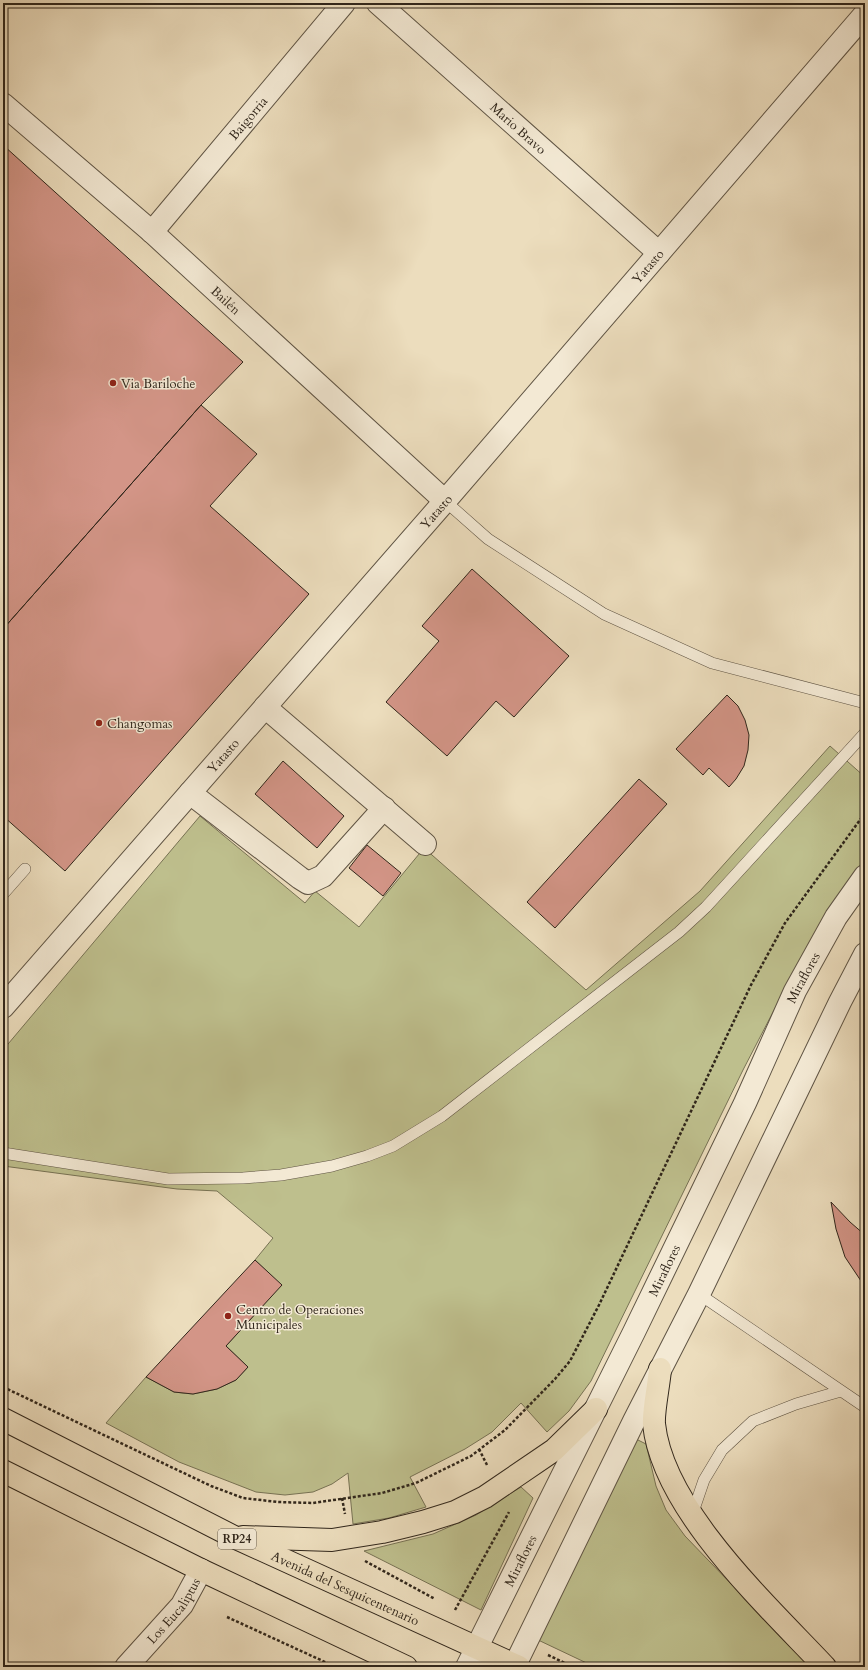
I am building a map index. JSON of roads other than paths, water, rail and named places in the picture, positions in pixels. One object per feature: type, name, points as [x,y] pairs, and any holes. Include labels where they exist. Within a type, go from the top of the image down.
[{"type":"main road","points":[[660,1369],[654,1423],[669,1476],[692,1515],[738,1574],[825,1667]]},
{"type":"main road","points":[[234,1537],[332,1540],[382,1532],[455,1512],[485,1497],[554,1450],[596,1409]]},
{"type":"main road","name":"Avenida del Sesquicentenario","points":[[3,1419],[234,1537],[516,1666]]},
{"type":"main road","points":[[3,1471],[201,1570],[406,1667]]},
{"type":"street","name":"Baigorria","points":[[152,232],[344,3]]},
{"type":"street","name":"Mario Bravo","points":[[378,3],[659,253]]},
{"type":"street","name":"Yatasto","points":[[3,1007],[445,501],[865,14]]},
{"type":"street","name":"Bailén","points":[[3,104],[152,232],[445,501]]},
{"type":"street","points":[[265,707],[425,844]]},
{"type":"street","points":[[190,793],[308,883],[323,876],[384,808]]},
{"type":"street","name":"Miraflores","points":[[467,1667],[596,1409],[745,1103],[795,991],[836,917],[865,876]]},
{"type":"street","points":[[516,1666],[525,1644],[660,1369],[699,1294],[865,954]]},
{"type":"street","name":"Los Eucaliptus","points":[[126,1667],[182,1605],[201,1570]]},
{"type":"lane","points":[[445,501],[488,539],[604,614],[712,663],[865,703]]},
{"type":"lane","points":[[3,1153],[168,1179],[212,1179],[273,1175],[332,1166],[393,1146],[442,1116],[680,932],[706,907],[865,733]]},
{"type":"lane","points":[[3,894],[25,869]]},
{"type":"lane","points":[[699,1294],[865,1407]]},
{"type":"lane","points":[[692,1515],[704,1480],[722,1450],[753,1421],[796,1404],[841,1391]]},
{"type":"place","name":"Via Bariloche","points":[[113,383]]},
{"type":"place","name":"Changomas","points":[[99,723]]},
{"type":"place","name":"Centro de Operaciones Municipales","points":[[228,1316]]}]
